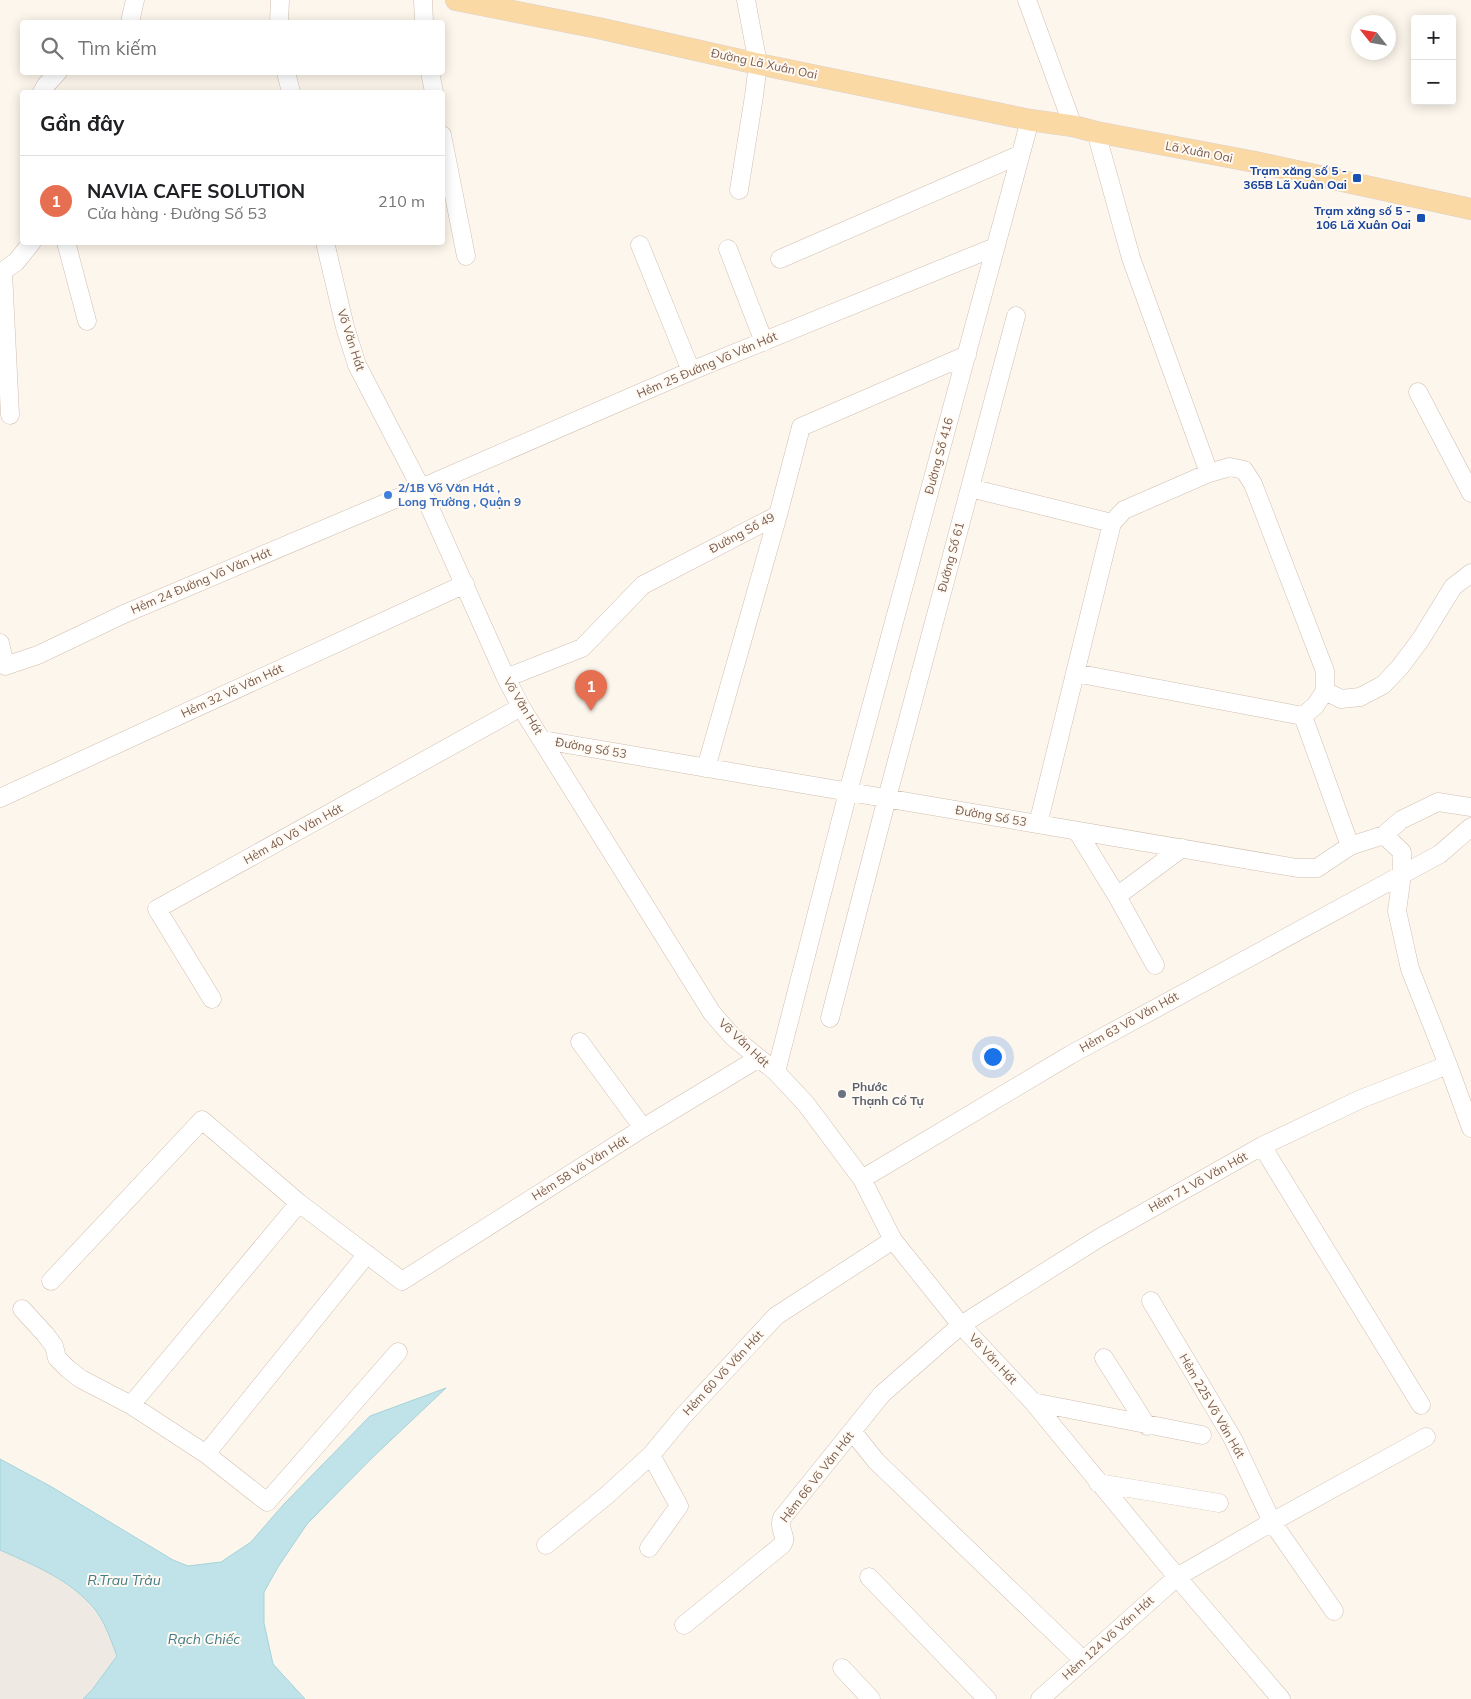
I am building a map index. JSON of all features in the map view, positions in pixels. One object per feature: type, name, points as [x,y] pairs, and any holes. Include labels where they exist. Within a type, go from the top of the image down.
[{"type":"main road","name":"Đường Lã Xuân Oai","points":[[456,0],[598,28],[758,64],[1030,120],[1073,126]]},
{"type":"main road","name":"Lã Xuân Oai","points":[[1073,126],[1255,162],[1471,209]]},
{"type":"street","points":[[130,20],[135,0]]},
{"type":"street","points":[[279,20],[280,0]]},
{"type":"street","points":[[423,0],[424,20]]},
{"type":"street","points":[[739,190],[758,64],[746,0]]},
{"type":"street","points":[[1027,0],[1073,126]]},
{"type":"street","points":[[43,90],[55,75]]},
{"type":"street","points":[[287,75],[290,90]]},
{"type":"street","points":[[431,75],[434,90]]},
{"type":"street","name":"Đường Số 416","points":[[776,1072],[848,792],[1030,120]]},
{"type":"street","points":[[1096,132],[1131,258],[1209,474]]},
{"type":"street","points":[[445,150],[466,256]]},
{"type":"street","points":[[780,259],[1019,155]]},
{"type":"street","points":[[10,415],[1,273],[16,262],[30,245]]},
{"type":"street","points":[[67,245],[87,320]]},
{"type":"street","name":"Võ Văn Hát","points":[[326,245],[344,327],[357,365],[421,488],[506,678],[522,707],[712,1013],[734,1037],[776,1072],[806,1104],[862,1179],[893,1240],[961,1325],[1033,1402],[1177,1578],[1281,1699]]},
{"type":"street","points":[[640,245],[691,371]]},
{"type":"street","name":"Hẻm 25 Đường Võ Văn Hát","points":[[421,488],[691,371],[995,246]]},
{"type":"street","points":[[728,250],[764,342]]},
{"type":"street","name":"Đường Số 61","points":[[830,1018],[1016,316]]},
{"type":"street","name":"Đường Số 49","points":[[506,678],[582,648],[643,585],[778,515],[801,427],[967,355]]},
{"type":"street","points":[[1418,392],[1471,493]]},
{"type":"street","points":[[1038,824],[1112,523],[1124,510],[1209,474],[1230,467],[1244,470],[1253,484],[1325,671],[1326,691],[1315,706],[1303,716]]},
{"type":"street","name":"Hẻm 24 Đường Võ Văn Hát","points":[[0,643],[6,666],[30,658],[124,614],[421,488]]},
{"type":"street","points":[[970,488],[1112,523]]},
{"type":"street","points":[[706,768],[778,515]]},
{"type":"street","points":[[1326,691],[1342,699],[1360,697],[1383,685],[1400,667],[1421,639],[1453,587],[1471,573]]},
{"type":"street","name":"Hẻm 32 Võ Văn Hát","points":[[0,798],[465,584]]},
{"type":"street","points":[[1075,673],[1303,716]]},
{"type":"street","name":"Hẻm 40 Võ Văn Hát","points":[[212,999],[157,909],[522,707]]},
{"type":"street","points":[[1303,716],[1350,846]]},
{"type":"street","name":"Đường Số 53","points":[[543,740],[1297,868],[1317,868],[1350,846],[1384,835]]},
{"type":"street","points":[[1471,807],[1438,802],[1401,820],[1384,835],[1402,852],[1402,875],[1397,911],[1410,969],[1471,1128]]},
{"type":"street","name":"Hẻm 63 Võ Văn Hát","points":[[862,1179],[1070,1055],[1440,854],[1471,827]]},
{"type":"street","points":[[1077,830],[1155,964]]},
{"type":"street","points":[[1117,896],[1182,848]]},
{"type":"street","points":[[580,1042],[643,1128]]},
{"type":"street","name":"Hẻm 58 Võ Văn Hát","points":[[367,1254],[402,1280],[643,1128],[759,1058]]},
{"type":"street","name":"Hẻm 71 Võ Văn Hát","points":[[961,1325],[1099,1238],[1262,1146],[1361,1099],[1448,1065]]},
{"type":"street","points":[[51,1281],[202,1120],[299,1203],[367,1254],[206,1454]]},
{"type":"street","points":[[1262,1146],[1421,1405]]},
{"type":"street","points":[[131,1405],[299,1203]]},
{"type":"street","name":"Hẻm 60 Võ Văn Hát","points":[[546,1545],[606,1496],[651,1455],[684,1415],[776,1316],[893,1240]]},
{"type":"street","name":"Hẻm 225 Võ Văn Hát","points":[[1151,1301],[1233,1439],[1272,1522],[1334,1611]]},
{"type":"street","points":[[22,1309],[45,1334],[54,1346],[57,1358],[68,1369],[81,1379],[131,1405],[206,1454],[268,1502],[398,1352]]},
{"type":"street","name":"Hẻm 66 Võ Văn Hát","points":[[684,1625],[785,1542],[785,1537],[780,1528],[782,1518],[882,1394],[961,1325]]},
{"type":"street","points":[[1104,1358],[1147,1426]]},
{"type":"street","points":[[1033,1402],[1147,1426],[1202,1435]]},
{"type":"street","points":[[852,1431],[876,1461],[1083,1660]]},
{"type":"street","points":[[1177,1578],[1272,1522],[1426,1436]]},
{"type":"street","points":[[649,1548],[679,1506],[651,1455]]},
{"type":"street","points":[[1098,1483],[1219,1503]]},
{"type":"street","points":[[869,1577],[987,1699]]},
{"type":"street","name":"Hẻm 124 Võ Văn Hát","points":[[1040,1699],[1177,1578]]},
{"type":"street","points":[[842,1668],[872,1699]]},
{"type":"shaded area","points":[[0,1550],[45,1570],[81,1594],[104,1623],[117,1656],[83,1699],[0,1699]]},
{"type":"water","points":[[446,1388],[372,1458],[307,1524],[278,1567],[264,1592],[264,1623],[273,1664],[305,1699],[83,1699],[117,1656],[104,1624],[85,1598],[59,1579],[0,1550],[0,1459],[50,1486],[173,1560],[188,1566],[221,1562],[251,1542],[283,1505],[370,1416]]},
{"type":"place","name":"Trạm xăng số 5 - 365B Lã Xuân Oai","points":[[1357,178]]},
{"type":"place","name":"Trạm xăng số 5 - 106 Lã Xuân Oai","points":[[1421,218]]},
{"type":"place","name":"2/1B Võ Văn Hát , Long Trường , Quận 9","points":[[388,495]]},
{"type":"place","name":"NAVIA CAFE SOLUTION","points":[[591,711]]},
{"type":"place","name":"Phước Thạnh Cổ Tự","points":[[842,1094]]},
{"type":"water label","name":"R.Trau Trảu","points":[[124,1580]]},
{"type":"water label","name":"Rạch Chiếc","points":[[204,1639]]}]
